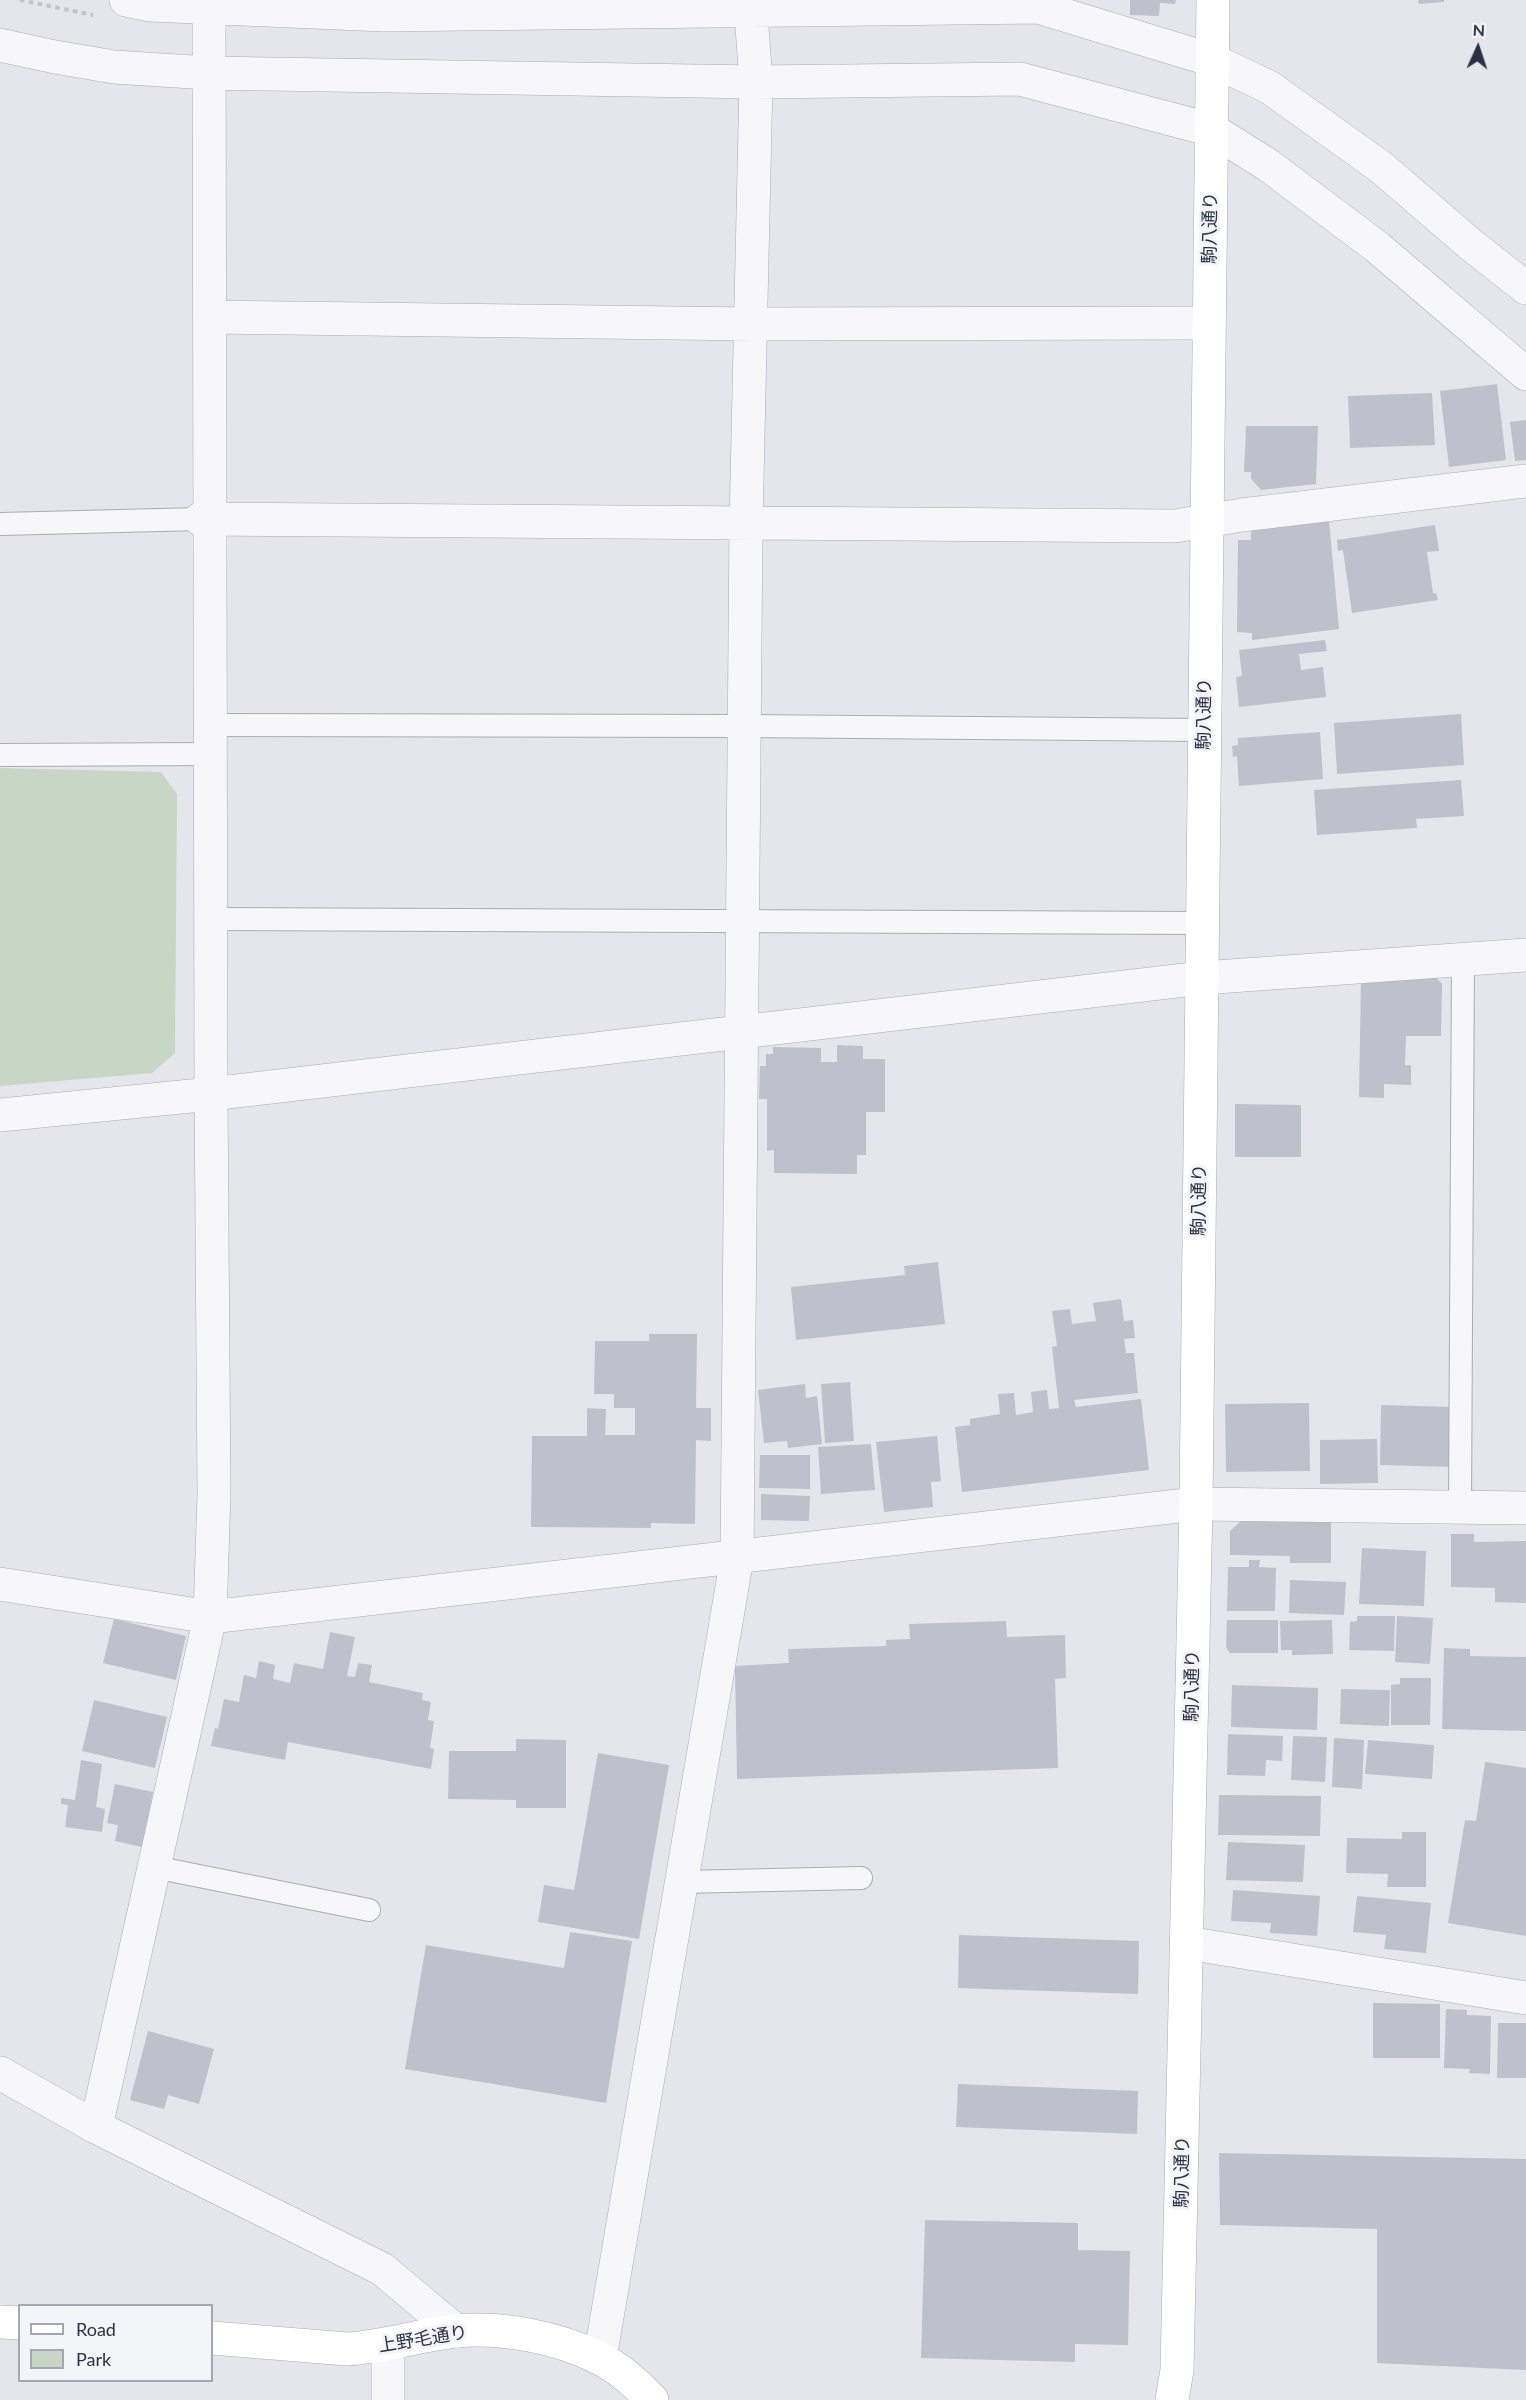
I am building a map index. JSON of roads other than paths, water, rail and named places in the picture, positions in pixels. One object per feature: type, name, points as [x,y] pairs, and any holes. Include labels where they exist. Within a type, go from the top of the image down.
[{"type":"street","points":[[126,0],[150,5],[384,15],[751,5],[1038,7],[1212,60],[1269,87],[1372,161],[1526,288]]},
{"type":"street","name":"駒八通り","points":[[1172,2400],[1177,2370],[1196,1504],[1213,0]]},
{"type":"street","points":[[600,2358],[737,1558],[746,524],[756,82],[751,5]]},
{"type":"street","points":[[96,2127],[210,1617],[214,1494],[211,740],[206,520],[210,317],[209,7]]},
{"type":"street","points":[[0,45],[114,67],[208,73],[756,82],[1020,79],[1212,130],[1268,165],[1377,247],[1526,374]]},
{"type":"street","points":[[210,317],[752,324],[1209,323]]},
{"type":"street","points":[[206,520],[1175,526],[1242,515],[1526,481]]},
{"type":"street","points":[[0,1115],[211,1094],[1202,978],[1526,955]]},
{"type":"street","points":[[0,1584],[210,1617],[1196,1504],[1526,1508]]},
{"type":"street","points":[[1187,1943],[1526,1998]]},
{"type":"street","points":[[0,2073],[96,2127],[382,2269],[456,2331]]},
{"type":"street","points":[[0,2322],[18,2323]]},
{"type":"street","name":"上野毛通り","points":[[213,2338],[348,2349],[456,2331],[493,2331],[531,2336],[566,2345],[600,2358],[627,2376],[652,2400]]},
{"type":"street","points":[[388,2344],[388,2400]]},
{"type":"lane","points":[[0,524],[206,520]]},
{"type":"lane","points":[[0,755],[211,740],[744,726],[1204,730]]},
{"type":"lane","points":[[211,919],[1202,923]]},
{"type":"lane","points":[[1460,1507],[1463,960]]},
{"type":"lane","points":[[154,1867],[369,1910]]},
{"type":"lane","points":[[682,1882],[861,1878]]}]
